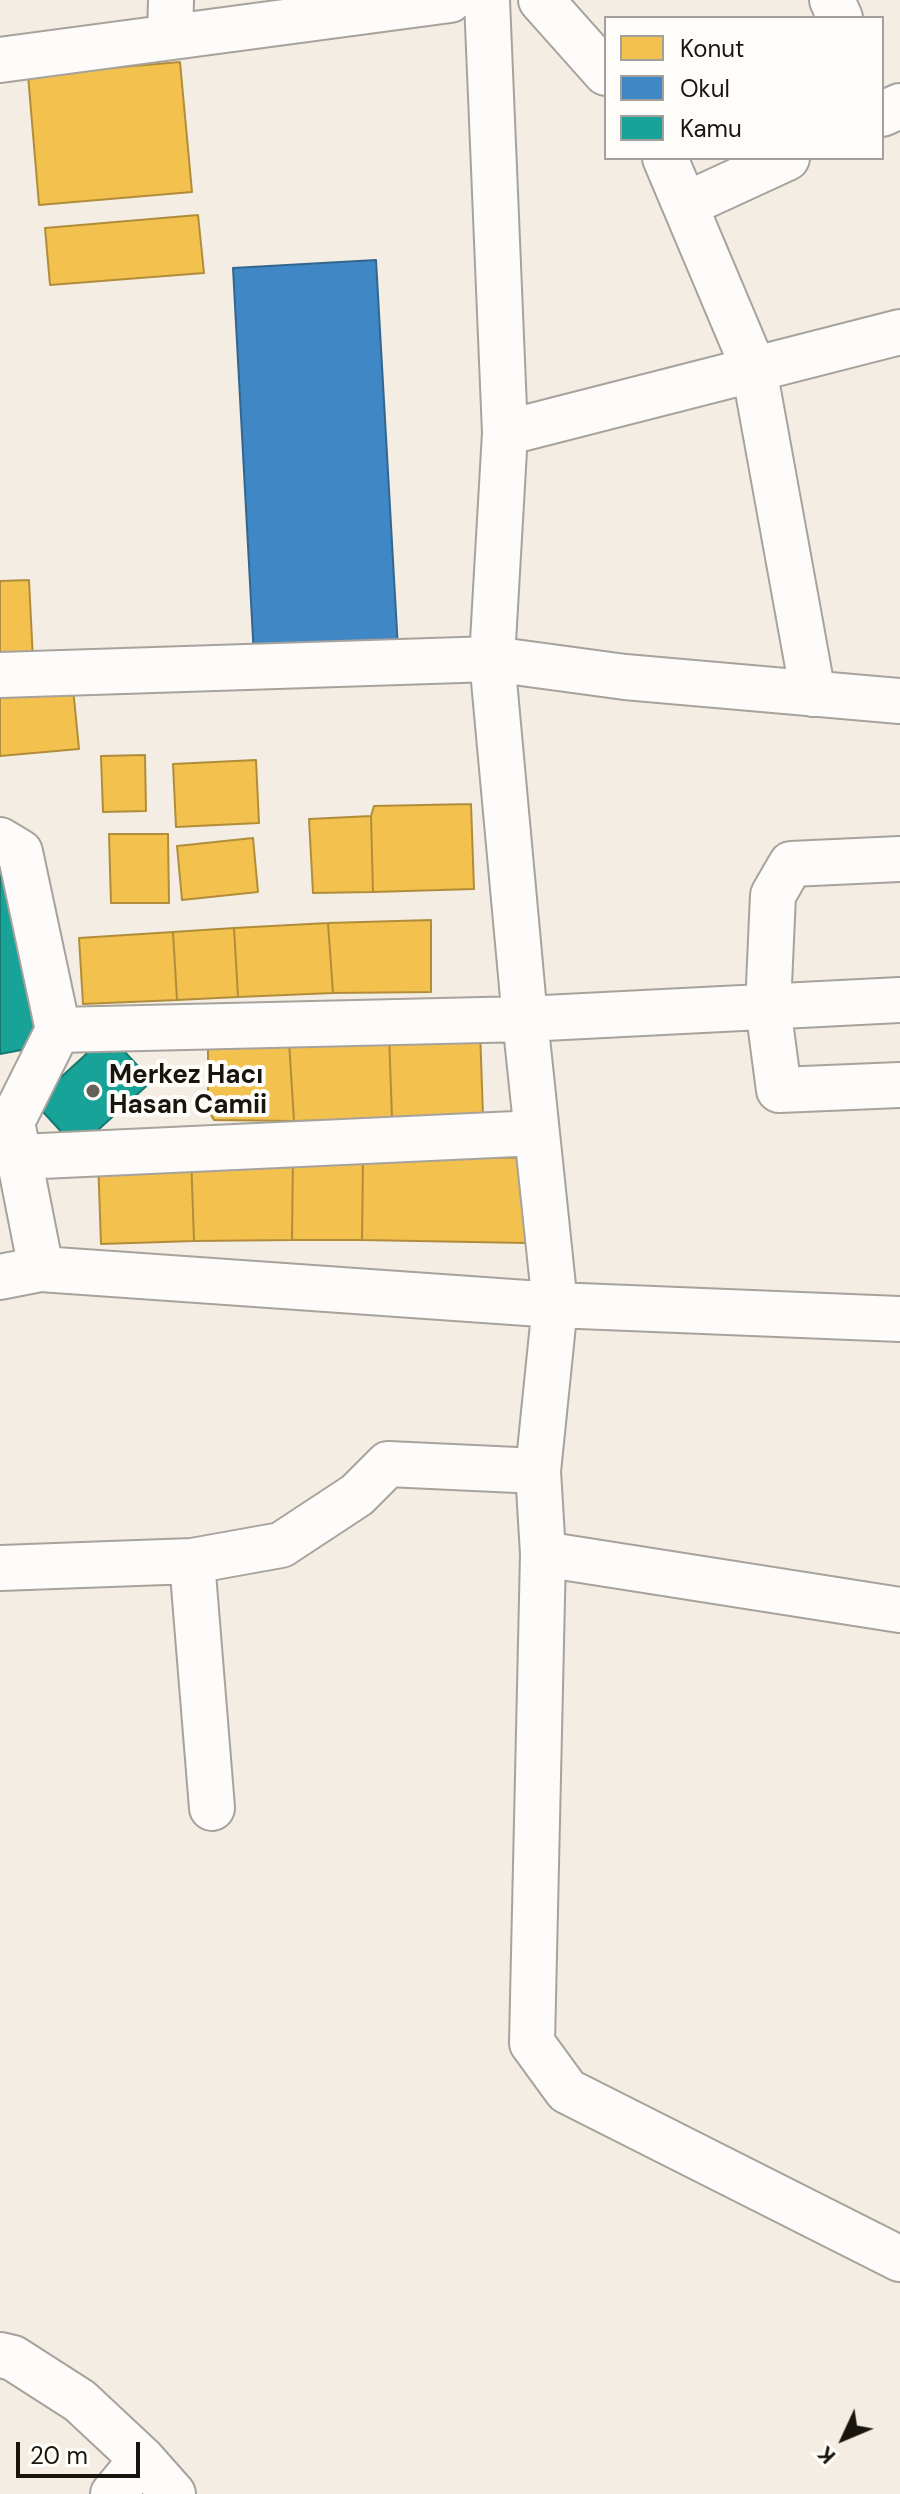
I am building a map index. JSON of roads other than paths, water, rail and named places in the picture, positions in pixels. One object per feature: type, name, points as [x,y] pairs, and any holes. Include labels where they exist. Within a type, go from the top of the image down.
[{"type":"street","points":[[0,60],[170,18],[450,0]]},
{"type":"street","points":[[487,0],[505,433],[492,659],[555,1305],[538,1471],[543,1554],[532,2043],[567,2091],[900,2259]]},
{"type":"street","points":[[541,0],[604,71]]},
{"type":"street","points":[[666,160],[754,369],[813,694]]},
{"type":"street","points":[[685,205],[783,160]]},
{"type":"street","points":[[505,433],[900,332]]},
{"type":"street","points":[[0,675],[492,659],[625,677],[900,701]]},
{"type":"street","points":[[0,840],[20,852],[58,1030],[11,1134],[20,1273],[555,1305],[900,1319]]},
{"type":"street","points":[[900,859],[791,864],[773,895],[768,1007],[779,1090],[900,1085]]},
{"type":"street","points":[[58,1030],[525,1019],[900,1000]]},
{"type":"street","points":[[11,1134],[537,1133]]},
{"type":"street","points":[[0,1568],[192,1561],[281,1545],[357,1495],[388,1464],[538,1471]]},
{"type":"street","points":[[543,1554],[900,1610]]},
{"type":"street","points":[[192,1561],[212,1808]]},
{"type":"street","points":[[0,2355],[13,2358],[80,2401],[142,2459],[173,2494]]},
{"type":"street","points":[[113,2494],[142,2459]]},
{"type":"place","name":"Merkez Hacı Hasan Camii","points":[[93,1091]]}]
